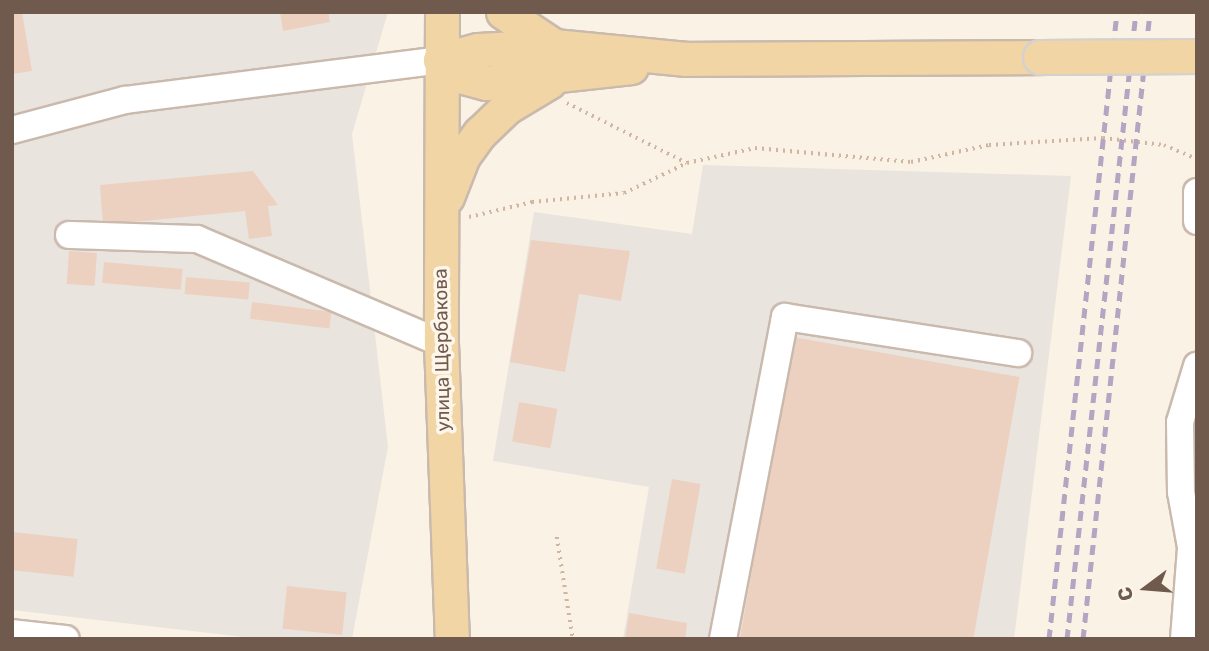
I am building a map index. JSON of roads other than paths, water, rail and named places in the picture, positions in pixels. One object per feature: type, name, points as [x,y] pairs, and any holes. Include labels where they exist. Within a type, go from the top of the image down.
[{"type":"main road","name":"улица Щербакова","points":[[442,12],[441,343],[452,639]]},
{"type":"main road","points":[[503,12],[552,70]]},
{"type":"main road","points":[[440,61],[460,76],[486,83],[552,70],[686,59],[1197,56]]},
{"type":"main road","points":[[440,223],[463,156],[480,133],[552,70]]},
{"type":"street","points":[[12,130],[125,100],[440,61]]},
{"type":"street","points":[[1197,192],[1197,221]]},
{"type":"street","points":[[69,235],[197,239],[441,343]]},
{"type":"street","points":[[723,639],[785,317],[1018,353]]},
{"type":"street","points":[[1184,639],[1194,547],[1181,492],[1180,422],[1197,366]]},
{"type":"street","points":[[12,633],[66,639]]},
{"type":"railway","points":[[1049,639],[1117,12]]},
{"type":"railway","points":[[1067,639],[1136,12]]},
{"type":"railway","points":[[1083,639],[1150,12]]}]
